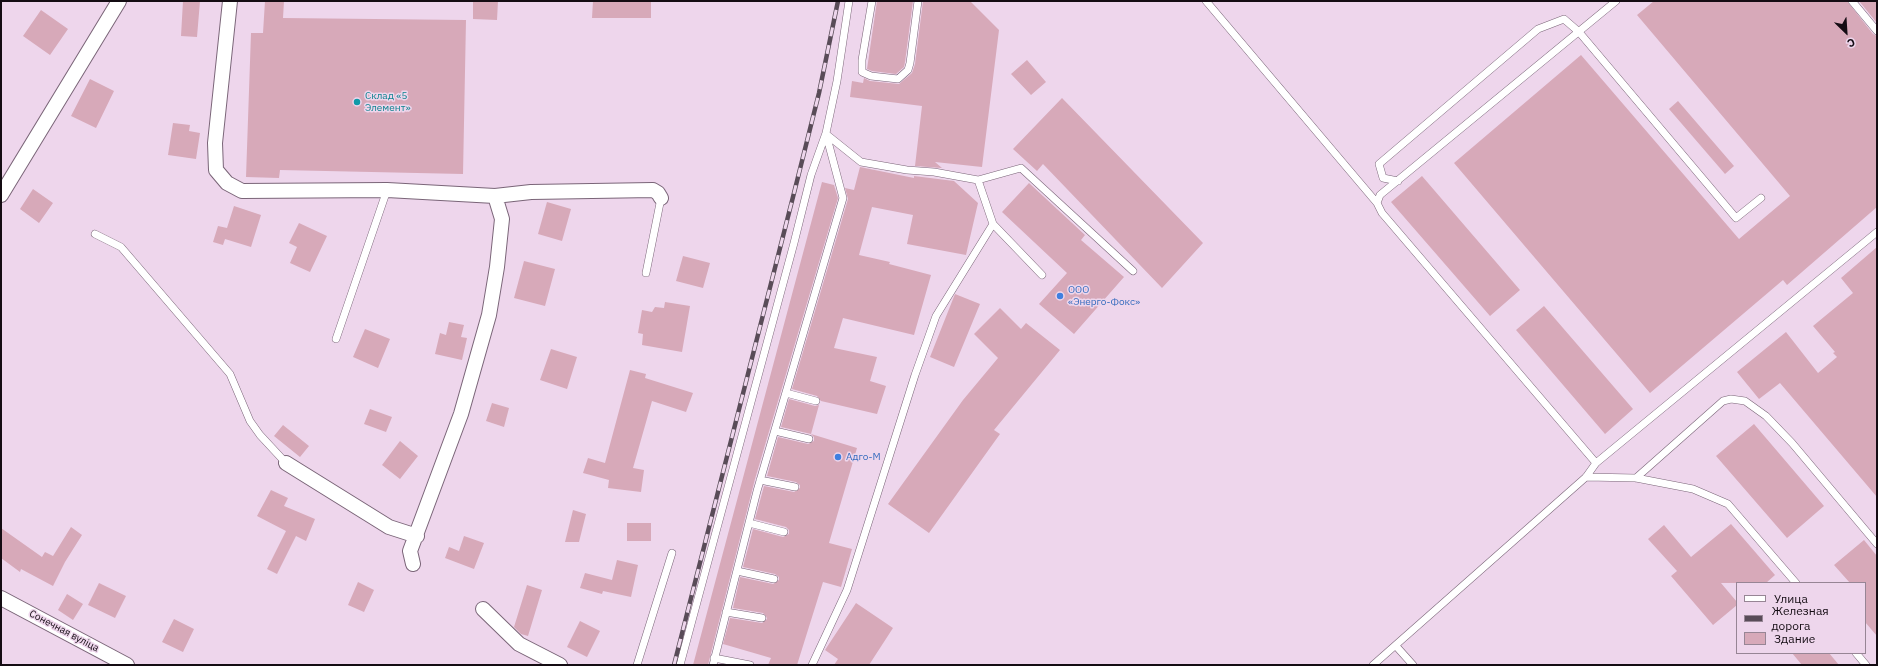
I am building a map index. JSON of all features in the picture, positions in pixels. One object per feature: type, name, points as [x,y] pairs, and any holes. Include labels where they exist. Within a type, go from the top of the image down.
[{"type":"street","points":[[1,195],[119,1]]},
{"type":"street","points":[[230,1],[216,143],[216,170],[227,184],[242,191],[387,190],[495,196],[531,192],[653,190],[658,193],[661,198]]},
{"type":"street","points":[[413,564],[410,551],[417,536],[461,414],[489,315],[497,267],[502,219],[495,196]]},
{"type":"street","points":[[286,463],[389,527],[417,536]]},
{"type":"street","name":"Сонечная вуліца","points":[[1,598],[127,665]]},
{"type":"street","points":[[483,609],[519,644],[560,665]]},
{"type":"lane","points":[[680,665],[811,175],[826,133],[837,81],[849,1]]},
{"type":"lane","points":[[872,1],[862,60],[862,72],[871,76],[898,79],[908,70],[910,63],[918,1]]},
{"type":"lane","points":[[1206,1],[1377,203],[1382,214],[1596,463]]},
{"type":"lane","points":[[1377,203],[1380,195],[1616,1]]},
{"type":"lane","points":[[1852,1],[1877,31]]},
{"type":"lane","points":[[1398,181],[1384,178],[1379,164],[1538,29],[1564,19],[1579,32],[1736,218],[1761,198]]},
{"type":"lane","points":[[826,133],[861,162],[875,165],[934,172],[978,180],[1021,168],[1133,271]]},
{"type":"lane","points":[[750,665],[713,661],[760,480],[843,198],[826,133]]},
{"type":"lane","points":[[978,180],[993,224],[1042,275]]},
{"type":"lane","points":[[336,339],[387,190]]},
{"type":"lane","points":[[646,273],[661,198]]},
{"type":"lane","points":[[812,665],[847,590],[912,382],[936,316],[993,224]]},
{"type":"lane","points":[[1374,665],[1586,477],[1596,463],[1877,232]]},
{"type":"lane","points":[[95,234],[120,247],[230,374],[250,421],[260,435],[286,463]]},
{"type":"lane","points":[[786,393],[816,401]]},
{"type":"lane","points":[[1636,478],[1723,401],[1731,399],[1745,401],[1766,416],[1792,443],[1877,544]]},
{"type":"lane","points":[[775,431],[809,439]]},
{"type":"lane","points":[[1586,477],[1636,478],[1693,489],[1728,504],[1795,582]]},
{"type":"lane","points":[[760,480],[795,488]]},
{"type":"lane","points":[[749,523],[784,532]]},
{"type":"lane","points":[[637,665],[672,553]]},
{"type":"lane","points":[[737,571],[774,579]]},
{"type":"lane","points":[[726,612],[762,618]]},
{"type":"lane","points":[[1396,646],[1413,665]]},
{"type":"lane","points":[[1857,654],[1866,665]]},
{"type":"building","points":[[183,1],[200,1],[197,37],[181,36]]},
{"type":"building","name":"Склад «5 Элемент»","points":[[265,1],[284,1],[283,18],[466,20],[463,174],[280,170],[279,178],[246,177],[251,33],[263,33]]},
{"type":"building","points":[[473,1],[498,1],[497,20],[473,19]]},
{"type":"building","points":[[593,1],[651,1],[651,18],[592,18]]},
{"type":"building","points":[[877,1],[913,1],[904,67],[896,74],[867,69]]},
{"type":"building","points":[[923,1],[970,1],[999,30],[982,167],[935,162],[942,168],[915,166],[922,106],[850,97],[852,81],[863,83],[864,78],[870,81],[899,84],[912,73],[915,64]]},
{"type":"building","points":[[1654,1],[1847,1],[1873,34],[1877,36],[1877,207],[1787,285],[1783,280],[1650,393],[1454,163],[1581,55],[1739,239],[1790,196],[1637,15]]},
{"type":"building","points":[[1859,1],[1877,1],[1877,23]]},
{"type":"building","points":[[41,10],[68,29],[50,55],[23,36]]},
{"type":"building","points":[[1027,60],[1046,82],[1031,95],[1011,74]]},
{"type":"building","points":[[90,79],[114,91],[96,128],[71,116]]},
{"type":"building","points":[[1062,98],[1203,243],[1162,288],[1043,164],[1037,171],[1013,149]]},
{"type":"building","points":[[1678,101],[1734,166],[1725,174],[1669,109]]},
{"type":"building","points":[[173,123],[190,125],[189,131],[200,133],[196,159],[168,155]]},
{"type":"building","points":[[860,167],[914,178],[914,176],[954,181],[978,203],[966,255],[907,244],[913,215],[872,207],[859,255],[890,262],[889,264],[931,275],[914,335],[843,318],[834,348],[877,357],[870,381],[886,386],[877,414],[821,401],[817,396],[792,389],[848,199],[845,188],[854,190]]},
{"type":"building","points":[[1422,176],[1520,290],[1490,316],[1391,202]]},
{"type":"building","points":[[822,182],[834,185],[838,198],[755,479],[708,665],[693,665]]},
{"type":"building","points":[[1029,183],[1085,235],[1081,240],[1124,277],[1074,334],[1039,304],[1067,273],[1002,212]]},
{"type":"building","points":[[33,189],[53,203],[39,223],[20,209]]},
{"type":"building","points":[[547,202],[571,209],[562,241],[538,234]]},
{"type":"building","points":[[234,206],[261,215],[251,247],[225,239],[223,245],[213,242],[218,226],[227,228]]},
{"type":"building","points":[[299,223],[327,236],[310,272],[290,263],[297,247],[289,243]]},
{"type":"building","points":[[1877,247],[1877,497],[1780,383],[1759,399],[1737,372],[1786,332],[1818,373],[1837,357],[1833,353],[1835,352],[1813,326],[1853,293],[1841,278]]},
{"type":"building","points":[[683,256],[710,263],[703,288],[676,281]]},
{"type":"building","points":[[524,261],[555,269],[545,306],[514,298]]},
{"type":"building","points":[[955,294],[980,304],[954,367],[930,357]]},
{"type":"building","points":[[665,302],[690,306],[682,352],[642,345],[643,334],[638,333],[642,310],[652,312],[655,307],[664,308]]},
{"type":"building","points":[[1544,306],[1633,409],[1605,434],[1516,330]]},
{"type":"building","points":[[1000,308],[1021,329],[1026,323],[1060,350],[994,430],[1000,434],[929,533],[888,504],[963,400],[998,358],[974,334]]},
{"type":"building","points":[[449,322],[464,325],[461,337],[467,338],[462,360],[435,354],[440,333],[446,335]]},
{"type":"building","points":[[365,329],[390,339],[378,368],[353,357]]},
{"type":"building","points":[[551,349],[577,357],[567,389],[540,380]]},
{"type":"building","points":[[630,370],[646,374],[645,378],[693,393],[686,412],[652,401],[633,468],[644,470],[641,492],[608,488],[609,480],[583,473],[588,458],[605,463]]},
{"type":"building","points":[[789,399],[815,406],[819,405],[811,434],[781,427]]},
{"type":"building","points":[[492,403],[509,408],[504,427],[486,421]]},
{"type":"building","points":[[370,409],[392,417],[386,432],[364,424]]},
{"type":"building","points":[[1754,424],[1824,506],[1787,538],[1716,456]]},
{"type":"building","points":[[283,425],[309,446],[300,457],[274,436]]},
{"type":"building","points":[[811,434],[857,448],[829,543],[852,549],[841,587],[823,582],[797,665],[768,665],[771,658],[723,644],[730,618],[762,623],[767,619],[763,613],[733,608],[740,577],[773,584],[779,580],[779,577],[775,574],[743,567],[753,529],[783,537],[789,534],[789,530],[786,527],[755,519],[764,486],[794,492],[800,488],[800,485],[796,482],[767,476],[778,437],[808,444],[814,441],[814,437]]},
{"type":"building","points":[[400,441],[418,456],[400,479],[382,465]]},
{"type":"building","points":[[271,490],[288,498],[284,506],[315,519],[306,541],[296,536],[277,574],[267,569],[286,531],[257,516]]},
{"type":"building","points":[[573,510],[586,514],[579,542],[565,542]]},
{"type":"building","points":[[627,523],[651,523],[651,541],[627,541]]},
{"type":"building","points":[[1731,524],[1775,575],[1767,582],[1721,583],[1736,601],[1736,606],[1713,625],[1671,576],[1677,571],[1648,539],[1664,525],[1691,557]]},
{"type":"building","points":[[71,527],[82,535],[65,562],[53,586],[21,569],[20,572],[1,558],[1,528],[42,557],[45,552],[53,556]]},
{"type":"building","points":[[464,536],[484,543],[474,569],[445,558],[449,547],[459,551]]},
{"type":"building","points":[[1864,540],[1877,556],[1877,636],[1866,623],[1866,582],[1849,582],[1834,565]]},
{"type":"building","points":[[617,560],[638,565],[631,597],[603,591],[602,594],[580,588],[585,573],[612,580]]},
{"type":"building","points":[[358,582],[374,590],[364,612],[348,605]]},
{"type":"building","points":[[99,583],[126,596],[115,618],[88,605]]},
{"type":"building","points":[[527,585],[542,590],[528,636],[521,634],[514,627]]},
{"type":"building","points":[[67,594],[83,604],[73,620],[58,610]]},
{"type":"building","points":[[856,603],[893,628],[869,665],[834,665],[838,659],[825,650]]},
{"type":"building","points":[[174,619],[194,629],[183,652],[162,642]]},
{"type":"building","points":[[580,621],[600,631],[587,657],[567,647]]},
{"type":"building","points":[[1793,654],[1830,654],[1839,665],[1802,665]]},
{"type":"railway","points":[[674,665],[819,93],[838,1]]},
{"type":"place","name":"Склад «5 Элемент»","points":[[357,102]]},
{"type":"place","name":"ООО «Энерго-Фокс»","points":[[1060,296]]},
{"type":"place","name":"Адго-М","points":[[838,457]]}]
